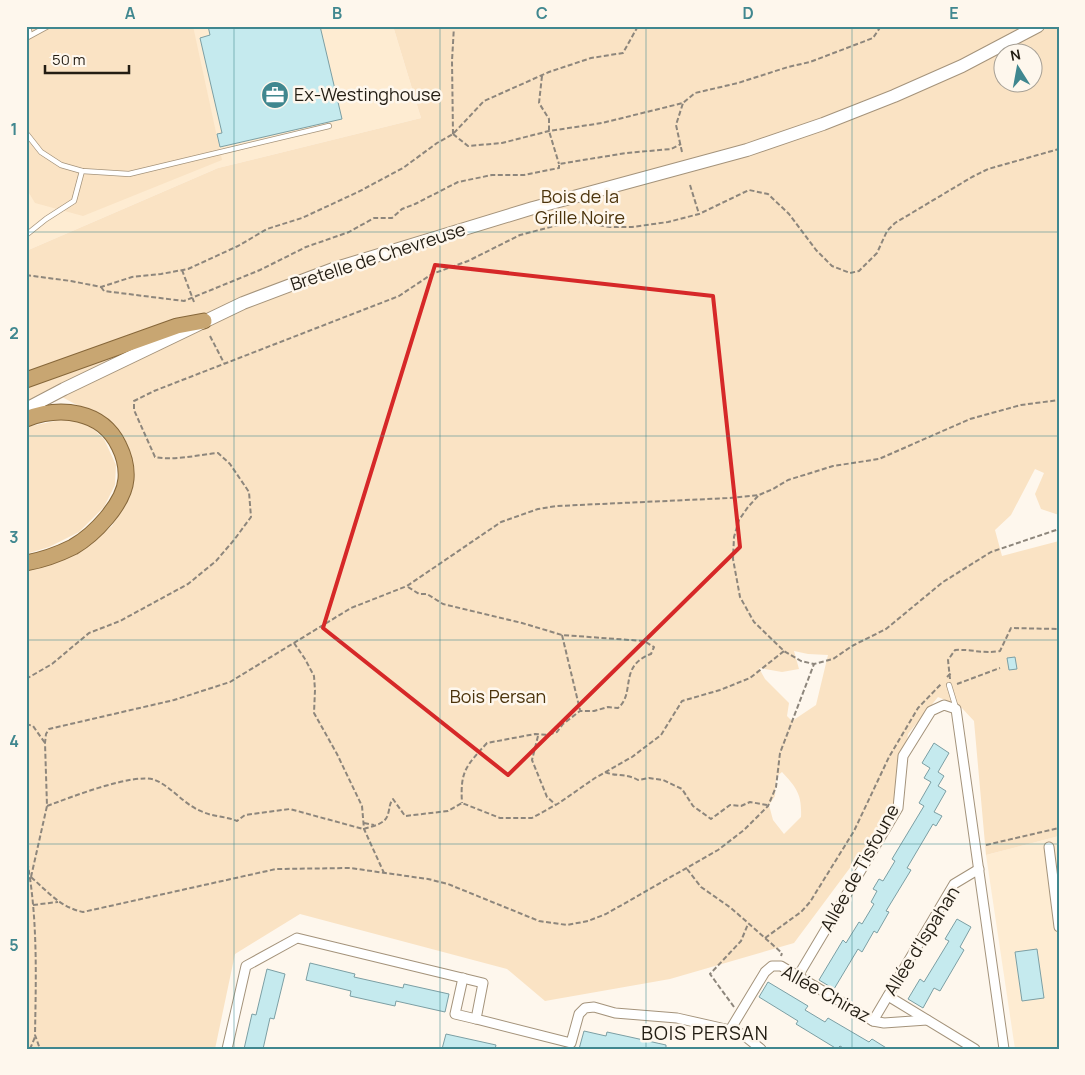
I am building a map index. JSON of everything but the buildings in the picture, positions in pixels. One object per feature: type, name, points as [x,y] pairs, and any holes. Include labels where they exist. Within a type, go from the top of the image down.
[{"type":"highway","points":[[26,380],[177,326],[204,321]]},
{"type":"highway","points":[[26,418],[49,412],[66,411],[84,415],[108,429],[117,441],[126,466],[126,480],[116,507],[89,535],[74,546],[54,555],[26,563]]},
{"type":"main road","name":"Bretelle de Chevreuse","points":[[26,409],[243,303],[333,269],[533,208],[747,150],[823,124],[894,96],[962,66],[1038,26]]},
{"type":"street","name":"Allée de Tisfoune","points":[[798,976],[898,808],[903,756],[931,711],[944,705],[956,709]]},
{"type":"street","points":[[956,709],[1004,1049]]},
{"type":"street","points":[[1049,847],[1059,927]]},
{"type":"street","name":"Allée d'Ispahan","points":[[873,1021],[954,884],[979,869]]},
{"type":"street","points":[[227,1049],[246,966],[296,938],[483,983],[476,1019]]},
{"type":"street","name":"Allée Chiraz","points":[[730,1030],[765,972],[772,966],[781,966],[873,1021],[884,1023],[927,1020]]},
{"type":"street","points":[[463,978],[455,1014],[571,1046],[579,1014],[585,1008],[594,1007],[615,1013],[677,1018],[730,1030],[742,1034],[761,1049]]},
{"type":"street","name":"Allée Chiraz","points":[[888,996],[975,1049]]},
{"type":"lane","points":[[28,26],[28,36],[48,26]]},
{"type":"lane","points":[[26,133],[41,152],[61,165],[82,171],[129,174],[329,126]]},
{"type":"lane","points":[[26,235],[74,201],[82,171]]},
{"type":"lane","points":[[950,686],[956,709]]},
{"type":"path","points":[[453,134],[452,60],[454,26]]},
{"type":"path","points":[[26,275],[71,280],[101,287],[132,277],[182,270],[238,246],[267,229],[302,218],[358,192],[403,168],[437,143],[453,134],[484,101],[542,75],[591,58],[623,53],[638,26]]},
{"type":"path","points":[[453,134],[468,146],[502,143],[549,131],[602,123],[683,103],[695,93],[738,83],[810,62],[864,42],[872,38],[881,26]]},
{"type":"path","points":[[101,287],[104,291],[184,301],[260,270],[306,248],[348,232],[374,218],[392,218],[402,209],[458,182],[492,175],[524,175],[559,168],[549,131],[549,119],[539,103],[542,75]]},
{"type":"path","points":[[682,152],[676,125],[683,103]]},
{"type":"path","points":[[559,164],[626,153],[672,149],[681,144]]},
{"type":"path","points":[[26,680],[52,664],[89,633],[120,621],[188,584],[216,561],[251,516],[249,492],[230,464],[218,453],[169,460],[155,457],[134,410],[134,401],[224,363],[399,296],[432,274],[468,261],[520,235],[562,224],[579,222],[610,227],[632,227],[668,222],[699,214],[749,190],[768,194],[789,214],[816,250],[832,266],[850,273],[859,270],[877,253],[887,231],[895,223],[972,177],[995,167],[1059,149]]},
{"type":"path","points":[[690,185],[699,214]]},
{"type":"path","points":[[182,270],[194,302]]},
{"type":"path","points":[[210,336],[224,363]]},
{"type":"path","points":[[31,877],[47,806],[45,743],[46,734],[49,729],[174,700],[230,682],[351,608],[408,586],[501,522],[538,509],[557,506],[759,495],[773,490],[788,480],[833,466],[879,459],[970,419],[1020,405],[1059,400]]},
{"type":"path","points":[[759,495],[740,520],[734,537],[733,559],[740,597],[754,622],[784,651],[801,661],[814,664],[833,659],[852,646],[886,629],[943,582],[991,552],[1059,529]]},
{"type":"path","points":[[408,586],[419,594],[427,594],[443,604],[522,623],[562,635],[644,642],[654,647],[651,654],[644,657],[632,668],[623,704],[618,708],[608,707],[594,711],[580,711],[563,724],[557,732],[548,735],[535,734],[487,743],[464,772],[461,784],[462,803]]},
{"type":"path","points":[[1000,668],[950,686],[948,660],[955,650],[968,649],[985,654],[1000,651],[1011,628],[1059,628]]},
{"type":"path","points":[[562,635],[580,711]]},
{"type":"path","points":[[294,643],[314,676],[314,713],[337,754],[362,806],[364,829],[384,873]]},
{"type":"path","points":[[462,803],[500,818],[532,818],[556,805],[575,790],[632,757],[661,736],[682,701],[720,690],[750,678],[784,651]]},
{"type":"path","points":[[31,877],[58,902],[69,909],[83,912],[276,869],[350,868],[448,884],[539,921],[567,925],[588,921],[606,914],[718,850],[744,830],[768,806],[776,787],[780,753],[814,664]]},
{"type":"path","points":[[765,938],[801,912],[810,902],[854,831],[889,757],[913,716],[950,673]]},
{"type":"path","points":[[26,724],[33,726],[45,743]]},
{"type":"path","points":[[538,736],[532,760],[547,797],[556,805]]},
{"type":"path","points":[[605,772],[613,775],[630,775],[638,780],[649,778],[663,780],[682,789],[694,806],[711,819],[730,806],[741,806],[750,802],[768,806]]},
{"type":"path","points":[[47,806],[89,790],[141,778],[156,780],[187,805],[205,813],[226,816],[237,821],[245,815],[290,808],[364,829],[383,823],[388,816],[393,799],[405,816],[448,811],[462,803]]},
{"type":"path","points":[[364,823],[375,826]]},
{"type":"path","points":[[364,829],[368,827]]},
{"type":"path","points":[[976,848],[1059,828]]},
{"type":"path","points":[[26,855],[31,877],[36,947],[35,1036],[30,1049]]},
{"type":"path","points":[[686,869],[701,888],[731,908],[782,953],[781,966]]},
{"type":"path","points":[[33,905],[58,902]]},
{"type":"path","points":[[740,1014],[710,974],[741,941],[748,924]]},
{"type":"path","points":[[35,1036],[40,1049]]},
{"type":"highlighted area","points":[[435,265],[713,296],[740,547],[508,775],[323,628]]},
{"type":"shaded area","points":[[26,26],[393,26],[421,118],[218,168],[26,251]]},
{"type":"shaded area","points":[[1059,836],[1059,1049],[1015,1049],[986,855]]},
{"type":"green space","points":[[26,26],[193,26],[222,160],[83,216],[35,203],[26,188]]},
{"type":"green space","name":"Bois Persan","points":[[393,26],[1059,26],[1059,515],[1041,509],[1035,494],[1044,473],[1035,469],[1011,515],[995,530],[1002,556],[1059,541],[1059,836],[986,855],[974,721],[960,706],[938,697],[908,734],[899,796],[861,853],[794,943],[670,979],[545,1001],[507,969],[300,914],[235,954],[215,1049],[26,1049],[26,568],[84,548],[112,526],[127,500],[110,423],[51,391],[26,402],[26,251],[218,168],[421,118]],"holes":[[[794,651],[828,655],[816,705],[792,721],[787,716],[789,703],[765,679],[759,668],[782,672],[799,669]],[[782,772],[795,787],[801,803],[801,817],[784,834],[773,820],[769,805],[775,796],[776,777]]]},
{"type":"green space","points":[[65,419],[89,425],[104,439],[116,465],[115,485],[104,507],[79,532],[49,547],[26,554],[26,427]]},
{"type":"place","name":"Ex-Westinghouse","points":[[275,95]]},
{"type":"district","name":"BOIS PERSAN","points":[[705,1033]]},
{"type":"park label","name":"Bois de la Grille Noire","points":[[580,207]]}]
